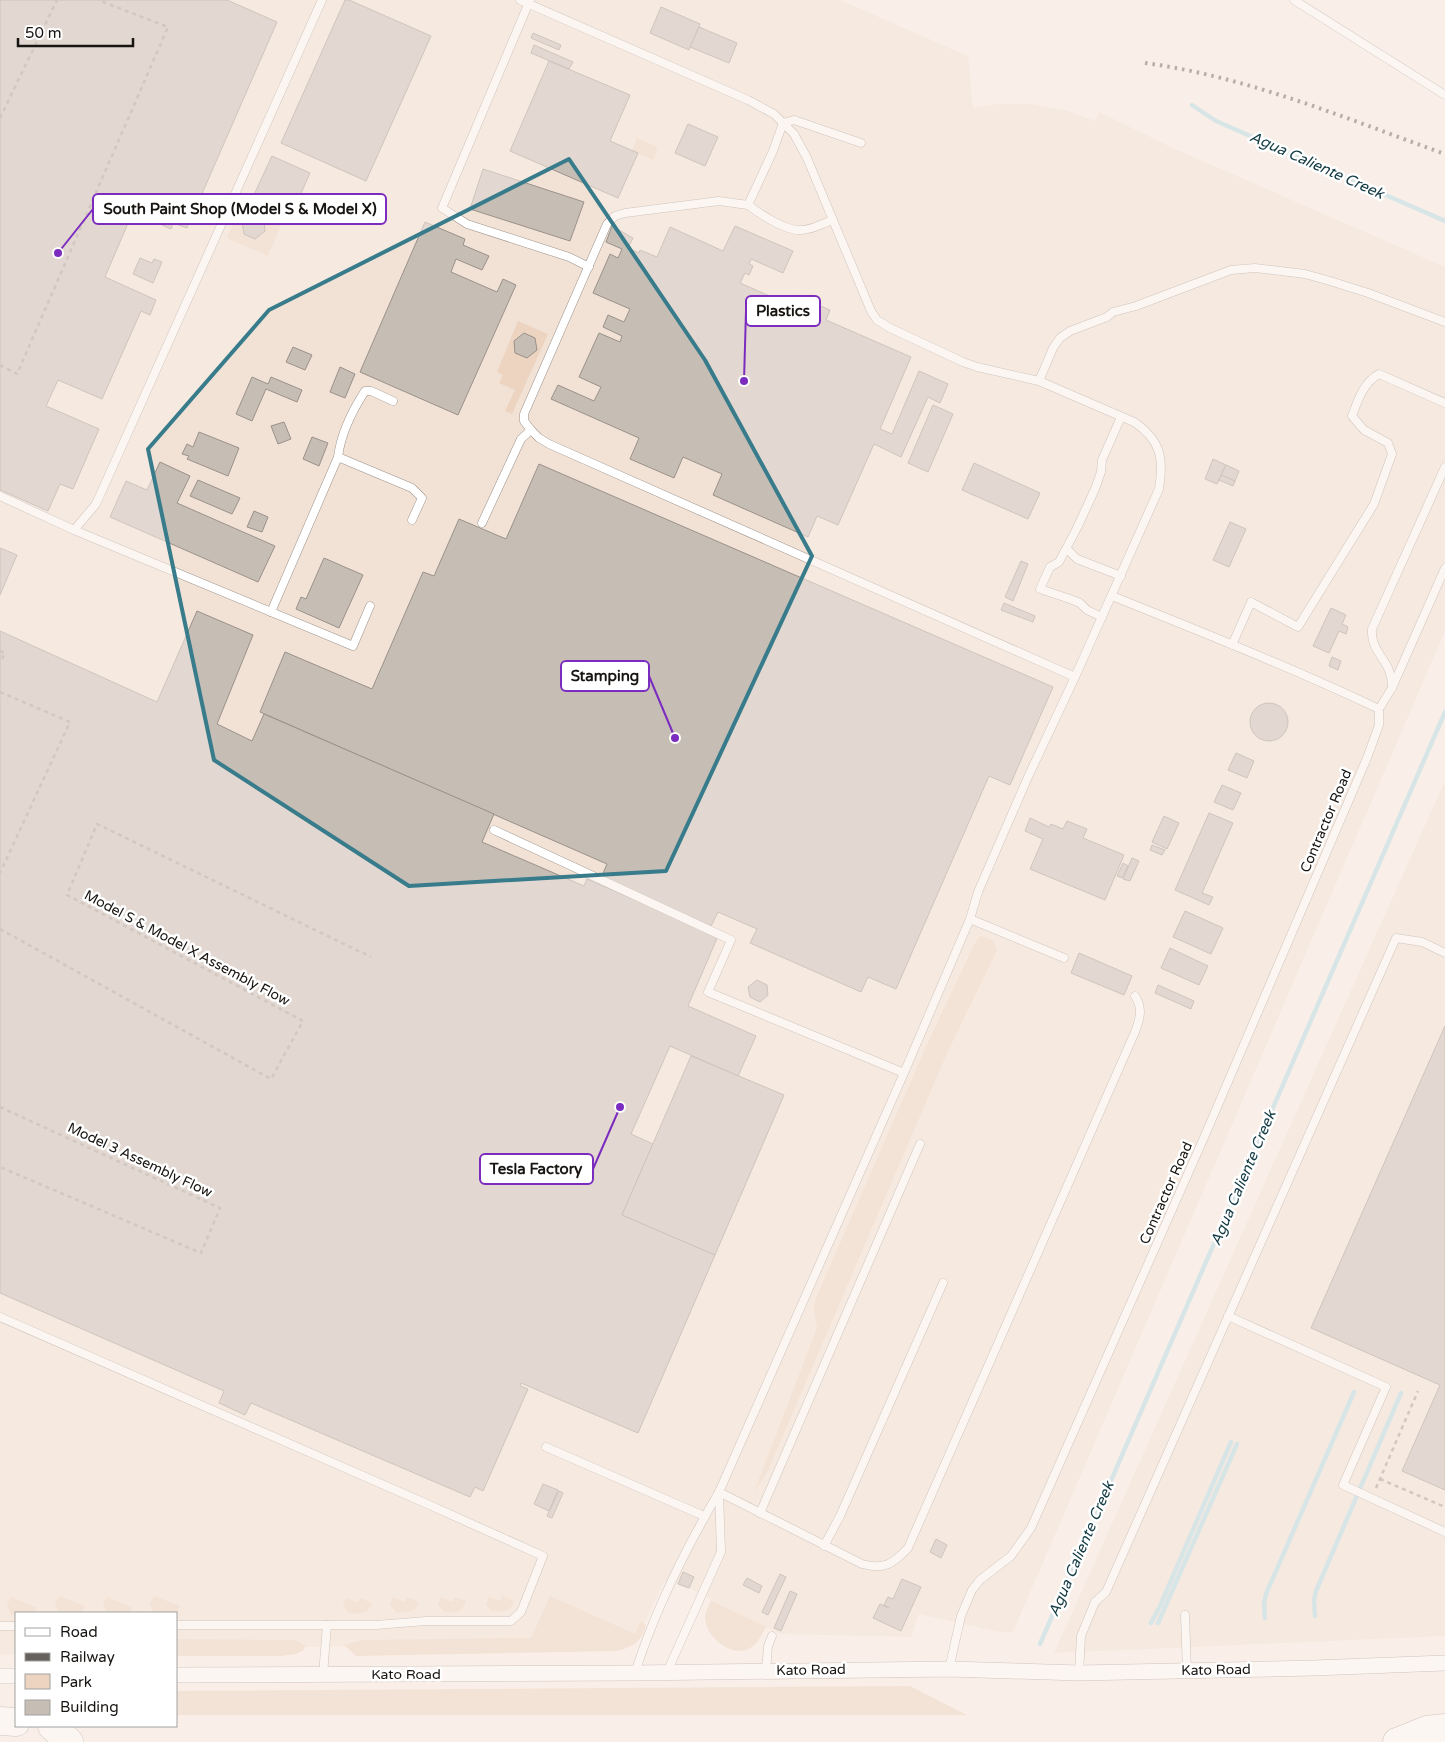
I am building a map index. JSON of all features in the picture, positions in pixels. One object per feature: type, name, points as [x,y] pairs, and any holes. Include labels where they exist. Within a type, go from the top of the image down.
[{"type":"highway","points":[[0,1721],[15,1722]]},
{"type":"highway","points":[[53,1727],[69,1742]]},
{"type":"highway","points":[[1397,1742],[1427,1730],[1445,1728]]},
{"type":"street","name":"Kato Road","points":[[178,1675],[635,1673],[949,1669],[1079,1672],[1380,1667],[1445,1664]]},
{"type":"street","points":[[0,1676],[15,1676]]},
{"type":"lane","points":[[74,530],[96,504],[322,0]]},
{"type":"lane","points":[[520,0],[530,2],[748,100],[774,114],[794,134],[871,311],[877,320],[890,328],[970,364],[1038,381],[1122,416],[1145,430],[1155,441],[1161,456],[1162,473],[1159,490],[1028,777],[978,892],[970,919],[904,1072],[719,1492],[692,1538],[642,1649],[635,1673]]},
{"type":"lane","points":[[1294,0],[1445,95]]},
{"type":"lane","points":[[530,2],[442,208],[467,224],[569,258],[589,267]]},
{"type":"lane","points":[[784,123],[794,120],[861,143]]},
{"type":"lane","points":[[748,205],[784,123]]},
{"type":"lane","points":[[832,220],[802,230],[790,228],[760,214],[748,205],[719,201],[625,212],[615,216],[608,224],[524,414],[524,420],[539,438],[549,444],[1075,677]]},
{"type":"lane","points":[[1038,381],[1053,348],[1060,338],[1070,331],[1108,317],[1126,307],[1136,306],[1231,270],[1255,268],[1305,274],[1368,293],[1445,322]]},
{"type":"lane","points":[[1232,645],[1251,602],[1298,626],[1374,504],[1392,454],[1388,443],[1364,430],[1352,416],[1358,399],[1370,379],[1379,374],[1445,403]]},
{"type":"lane","points":[[271,612],[338,457],[339,444],[353,410],[365,391],[371,390],[393,401]]},
{"type":"lane","points":[[1102,617],[1087,610],[1080,603],[1040,589],[1050,568],[1058,562],[1067,549],[1095,489],[1101,472],[1102,460],[1122,416]]},
{"type":"lane","points":[[482,523],[521,439],[531,430]]},
{"type":"lane","points":[[338,457],[412,488],[422,498],[412,520]]},
{"type":"lane","points":[[1392,688],[1393,677],[1389,667],[1375,647],[1372,629],[1445,467]]},
{"type":"lane","points":[[0,496],[74,530],[353,646],[370,606]]},
{"type":"lane","points":[[1067,549],[1077,559],[1121,576]]},
{"type":"lane","points":[[1112,596],[1336,689],[1379,709],[1392,688],[1445,568]]},
{"type":"lane","name":"Contractor Road","points":[[949,1669],[961,1616],[972,1590],[980,1580],[1011,1556],[1031,1528],[1206,1133],[1359,777],[1379,725],[1379,709]]},
{"type":"lane","points":[[494,830],[731,940],[708,992],[904,1072]]},
{"type":"lane","points":[[970,919],[1064,958]]},
{"type":"lane","points":[[1079,1672],[1081,1636],[1096,1602],[1106,1592],[1396,938],[1422,942],[1445,952]]},
{"type":"lane","points":[[719,1492],[862,1564],[880,1567],[895,1561],[908,1548],[1135,1032],[1141,1012],[1140,1003],[1135,996]]},
{"type":"lane","points":[[760,1513],[920,1144]]},
{"type":"lane","points":[[824,1546],[840,1516],[943,1283]]},
{"type":"lane","points":[[1228,1316],[1386,1388],[1343,1485],[1445,1532]]},
{"type":"lane","points":[[0,1317],[434,1506],[543,1556],[520,1612],[511,1621],[426,1621],[376,1625],[178,1625]]},
{"type":"lane","points":[[546,1447],[704,1516]]},
{"type":"lane","points":[[667,1672],[721,1552],[719,1492]]},
{"type":"lane","points":[[1185,1615],[1186,1671]]},
{"type":"lane","points":[[324,1675],[327,1625]]},
{"type":"lane","points":[[0,1626],[15,1626]]},
{"type":"lane","points":[[766,1671],[768,1646],[772,1636]]},
{"type":"path","points":[[0,118],[57,0]]},
{"type":"path","points":[[0,365],[17,374],[168,27],[98,0]]},
{"type":"path","points":[[0,651],[5,653],[0,663]]},
{"type":"path","points":[[0,692],[70,722],[0,874]]},
{"type":"path","name":"Model S & Model X Assembly Flow","points":[[0,929],[271,1079],[303,1020],[67,895],[97,824],[371,957]]},
{"type":"path","name":"Model 3 Assembly Flow","points":[[0,1107],[220,1208],[201,1253],[0,1167]]},
{"type":"path","points":[[1371,1498],[1418,1391]]},
{"type":"path","points":[[1380,1479],[1445,1507]]},
{"type":"highlighted area","points":[[569,159],[705,360],[812,556],[666,871],[409,886],[214,760],[148,449],[269,310]]},
{"type":"shaded area","points":[[0,0],[840,0],[968,56],[973,108],[998,104],[1030,104],[1065,110],[1095,121],[1099,112],[1173,148],[1445,267],[1445,631],[1013,1632],[999,1632],[919,1614],[911,1637],[782,1634],[689,1588],[664,1582],[638,1637],[533,1642],[178,1650],[178,1612],[15,1612],[15,1654],[0,1655]]},
{"type":"shaded area","points":[[1443,785],[1445,785],[1445,1636],[1054,1653]]},
{"type":"green space","points":[[637,138],[655,146],[657,150],[653,160],[632,151]]},
{"type":"green space","points":[[243,200],[284,218],[268,256],[227,238]]},
{"type":"green space","points":[[518,321],[548,334],[512,414],[505,411],[515,390],[499,383],[503,375],[497,372]]},
{"type":"green space","points":[[980,936],[993,940],[997,950],[948,1051],[767,1473],[754,1492],[817,1328],[814,1309],[816,1298],[928,1042]]},
{"type":"green space","points":[[59,1596],[85,1606],[82,1612],[59,1612],[55,1604]]},
{"type":"green space","points":[[154,1596],[180,1606],[177,1612],[154,1612],[150,1604]]},
{"type":"green space","points":[[503,1596],[514,1601],[509,1609],[492,1611],[486,1604],[489,1597],[500,1601]]},
{"type":"green space","points":[[550,1596],[635,1634],[641,1621],[646,1625],[645,1630],[640,1639],[618,1651],[356,1656],[344,1645],[363,1640],[531,1638]]},
{"type":"green space","points":[[11,1597],[37,1608],[35,1612],[15,1612],[15,1616],[11,1614],[7,1605]]},
{"type":"green space","points":[[107,1597],[132,1607],[130,1612],[107,1612],[103,1604]]},
{"type":"green space","points":[[393,1597],[404,1602],[407,1597],[419,1602],[411,1612],[396,1612],[390,1605]]},
{"type":"green space","points":[[441,1597],[452,1602],[454,1597],[466,1601],[460,1610],[448,1612],[438,1605]]},
{"type":"green space","points":[[346,1598],[357,1603],[360,1598],[372,1603],[366,1611],[349,1613],[343,1606]]},
{"type":"green space","points":[[711,1600],[766,1627],[750,1649],[732,1650],[719,1643],[713,1637],[706,1625],[705,1618]]},
{"type":"green space","points":[[178,1639],[296,1640],[305,1646],[304,1650],[296,1654],[281,1656],[178,1656]]},
{"type":"green space","points":[[910,1686],[967,1715],[178,1715],[178,1691]]},
{"type":"building","points":[[0,0],[227,0],[277,22],[187,228],[173,223],[171,229],[158,223],[160,217],[135,207],[105,277],[156,300],[150,315],[141,311],[102,399],[58,380],[46,406],[99,429],[73,489],[60,484],[48,511],[0,490]]},
{"type":"building","points":[[345,0],[349,0],[431,36],[366,181],[281,143]]},
{"type":"building","points":[[661,7],[700,24],[689,50],[650,33]]},
{"type":"building","points":[[699,27],[737,43],[729,63],[690,47]]},
{"type":"building","points":[[533,33],[561,45],[559,50],[531,38]]},
{"type":"building","points":[[534,45],[573,62],[569,69],[531,53]]},
{"type":"building","points":[[549,61],[630,95],[610,141],[638,153],[618,198],[510,151]]},
{"type":"building","points":[[688,124],[718,137],[705,166],[675,153]]},
{"type":"building","points":[[272,156],[310,173],[291,216],[252,199]]},
{"type":"building","points":[[483,169],[584,202],[570,241],[470,209]]},
{"type":"building","points":[[252,214],[264,219],[265,231],[255,239],[244,234],[242,222]]},
{"type":"building","points":[[425,222],[465,239],[463,245],[489,256],[482,270],[456,259],[451,272],[497,292],[503,279],[516,285],[458,415],[360,372]]},
{"type":"building","points":[[612,226],[633,238],[628,248],[639,253],[640,250],[657,257],[670,227],[723,251],[735,226],[793,251],[783,273],[751,259],[749,264],[753,266],[749,275],[745,273],[740,283],[790,305],[795,295],[830,310],[826,320],[911,357],[880,429],[892,434],[919,371],[948,384],[940,403],[928,397],[901,457],[874,444],[838,525],[817,516],[808,537],[713,495],[722,474],[683,457],[674,478],[630,459],[639,438],[551,399],[558,385],[594,401],[601,387],[579,377],[599,333],[620,342],[622,336],[603,327],[608,315],[624,322],[630,309],[593,293],[610,254],[618,258],[622,249],[606,242]]},
{"type":"building","points":[[140,258],[152,263],[154,259],[162,262],[153,283],[133,274]]},
{"type":"building","points":[[524,333],[535,338],[537,350],[527,358],[515,353],[514,341]]},
{"type":"building","points":[[293,347],[312,355],[305,370],[286,362]]},
{"type":"building","points":[[340,367],[355,374],[345,398],[330,392]]},
{"type":"building","points":[[252,377],[268,384],[271,377],[302,390],[297,402],[266,389],[252,421],[236,414]]},
{"type":"building","points":[[933,405],[953,414],[928,472],[908,463]]},
{"type":"building","points":[[284,422],[291,439],[278,444],[271,426]]},
{"type":"building","points":[[199,432],[239,448],[228,476],[187,459],[189,456],[182,454],[187,444],[193,447]]},
{"type":"building","points":[[312,437],[328,443],[319,466],[303,459]]},
{"type":"building","points":[[1213,459],[1226,465],[1217,484],[1205,479]]},
{"type":"building","points":[[160,462],[190,476],[177,503],[275,546],[258,582],[110,517],[126,481],[147,490]]},
{"type":"building","points":[[974,463],[1040,493],[1028,519],[962,490]]},
{"type":"building","points":[[539,464],[1053,687],[1010,785],[989,776],[896,989],[868,977],[861,992],[750,943],[757,929],[718,912],[711,926],[601,878],[607,864],[260,712],[285,652],[372,689],[423,572],[434,576],[459,519],[506,539]]},
{"type":"building","points":[[1226,465],[1239,471],[1235,481],[1221,475]]},
{"type":"building","points":[[1221,475],[1235,481],[1233,486],[1219,480]]},
{"type":"building","points":[[198,480],[240,498],[232,514],[190,496]]},
{"type":"building","points":[[254,511],[268,517],[262,532],[247,527]]},
{"type":"building","points":[[1230,522],[1246,529],[1229,567],[1213,560]]},
{"type":"building","points":[[0,548],[17,555],[0,595]]},
{"type":"building","points":[[324,558],[363,575],[339,628],[296,609],[301,597],[306,599]]},
{"type":"building","points":[[1021,561],[1028,564],[1013,601],[1005,597]]},
{"type":"building","points":[[1004,603],[1035,616],[1033,622],[1001,610]]},
{"type":"building","points":[[1331,608],[1346,615],[1342,624],[1348,627],[1346,634],[1339,631],[1329,653],[1313,646]]},
{"type":"building","points":[[197,611],[253,635],[217,724],[252,741],[264,714],[494,814],[482,842],[584,886],[587,879],[718,936],[688,1006],[756,1036],[738,1076],[670,1046],[631,1134],[653,1144],[622,1215],[715,1255],[638,1433],[521,1383],[520,1386],[528,1389],[483,1491],[475,1487],[470,1497],[251,1403],[245,1415],[219,1403],[224,1391],[0,1293],[0,631],[157,702]]},
{"type":"building","points":[[1332,657],[1341,661],[1338,670],[1329,666]]},
{"type":"building","points":[[1269,703],[1283,708],[1288,722],[1283,736],[1269,741],[1255,736],[1250,722],[1255,708]]},
{"type":"building","points":[[1236,753],[1254,761],[1247,778],[1228,770]]},
{"type":"building","points":[[1222,785],[1241,793],[1233,810],[1214,802]]},
{"type":"building","points":[[1209,813],[1233,823],[1202,893],[1213,897],[1209,905],[1175,890]]},
{"type":"building","points":[[1164,816],[1179,823],[1167,849],[1152,842]]},
{"type":"building","points":[[1030,818],[1049,827],[1051,824],[1063,829],[1067,821],[1087,829],[1083,838],[1124,855],[1105,900],[1030,869],[1043,839],[1025,831]]},
{"type":"building","points":[[1152,845],[1165,850],[1162,855],[1150,850]]},
{"type":"building","points":[[1132,858],[1139,861],[1130,881],[1123,879]]},
{"type":"building","points":[[1123,863],[1128,866],[1122,878],[1117,876]]},
{"type":"building","points":[[1185,911],[1223,928],[1211,954],[1173,937]]},
{"type":"building","points":[[1170,948],[1208,966],[1199,985],[1161,968]]},
{"type":"building","points":[[1079,953],[1132,976],[1124,995],[1071,973]]},
{"type":"building","points":[[757,980],[767,985],[768,995],[760,1002],[750,997],[748,987]]},
{"type":"building","points":[[1158,985],[1194,1001],[1191,1009],[1155,993]]},
{"type":"building","points":[[1445,1026],[1445,1490],[1402,1471],[1440,1385],[1311,1328]]},
{"type":"building","points":[[691,1056],[784,1095],[715,1255],[622,1215]]},
{"type":"building","points":[[543,1484],[558,1490],[549,1511],[534,1504]]},
{"type":"building","points":[[559,1491],[563,1493],[552,1518],[547,1516]]},
{"type":"building","points":[[936,1539],[947,1545],[941,1558],[930,1552]]},
{"type":"building","points":[[683,1572],[694,1577],[689,1588],[678,1584]]},
{"type":"building","points":[[780,1574],[786,1577],[768,1615],[762,1612]]},
{"type":"building","points":[[747,1578],[762,1586],[759,1593],[743,1585]]},
{"type":"building","points":[[902,1579],[921,1587],[901,1631],[873,1618],[880,1604],[889,1608],[884,1605],[888,1597],[893,1599]]},
{"type":"building","points":[[790,1591],[797,1594],[781,1631],[774,1628]]},
{"type":"waterway","name":"Agua Caliente Creek","points":[[1192,105],[1216,121],[1445,221]]},
{"type":"waterway","name":"Agua Caliente Creek","points":[[1040,1644],[1445,712]]},
{"type":"waterway","points":[[1265,1618],[1264,1603],[1266,1594],[1354,1392]]},
{"type":"waterway","points":[[1315,1616],[1314,1600],[1316,1591],[1401,1393]]},
{"type":"waterway","points":[[1151,1623],[1231,1442]]},
{"type":"waterway","points":[[1158,1623],[1237,1444]]},
{"type":"railway","points":[[1145,63],[1184,69],[1260,89],[1445,154]]},
{"type":"place","name":"South Paint Shop (Model S & Model X)","points":[[58,253]]},
{"type":"place","name":"Plastics","points":[[744,381]]},
{"type":"place","name":"Stamping","points":[[675,738]]},
{"type":"place","name":"Tesla Factory","points":[[620,1107]]}]
